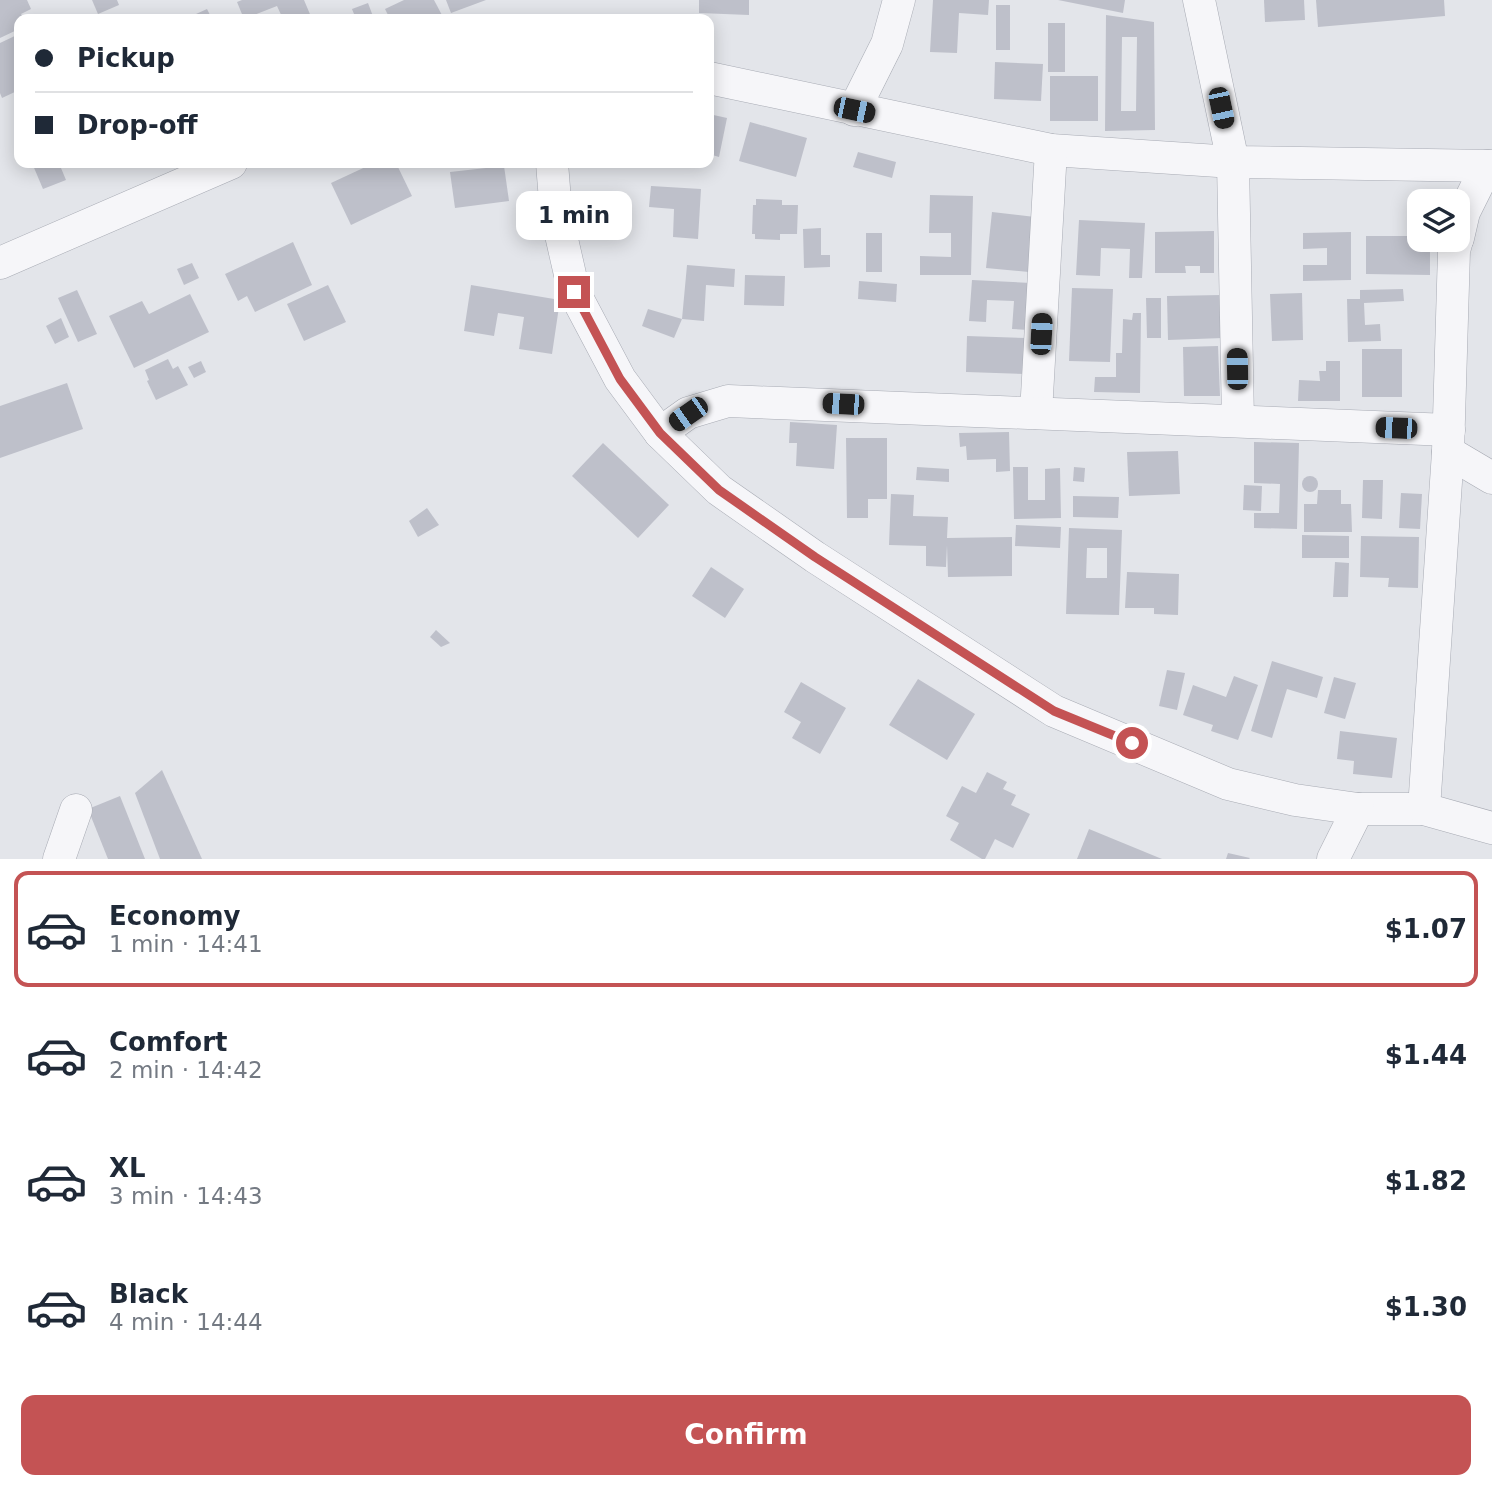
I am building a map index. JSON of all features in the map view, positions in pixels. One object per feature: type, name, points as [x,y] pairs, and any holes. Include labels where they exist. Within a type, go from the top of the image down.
[{"type":"street","points":[[854,110],[887,44],[899,0]]},
{"type":"street","points":[[1199,0],[1233,162],[1238,421]]},
{"type":"street","points":[[714,79],[1051,150],[1233,162],[1490,166],[1470,201]]},
{"type":"street","points":[[1036,412],[1051,150]]},
{"type":"street","points":[[0,263],[219,168]]},
{"type":"street","points":[[552,168],[556,213],[574,292],[620,379],[660,433],[719,490],[815,557],[1054,711],[1228,784],[1295,800],[1359,809],[1424,809],[1492,828]]},
{"type":"street","points":[[1424,809],[1448,441],[1454,252]]},
{"type":"street","points":[[660,433],[688,414],[728,401],[1238,421],[1448,441],[1492,478]]},
{"type":"street","points":[[1333,859],[1359,809]]},
{"type":"street","points":[[59,859],[76,810]]},
{"type":"building","points":[[0,0],[27,0],[31,9],[14,14],[14,31],[0,38]]},
{"type":"building","points":[[92,0],[117,0],[119,5],[98,14]]},
{"type":"building","points":[[304,0],[310,14],[281,14],[277,6],[257,14],[242,14],[237,2]]},
{"type":"building","points":[[404,0],[434,0],[441,14],[388,14],[385,9]]},
{"type":"building","points":[[446,0],[486,0],[451,13]]},
{"type":"building","points":[[699,0],[749,0],[749,15],[699,13]]},
{"type":"building","points":[[933,0],[989,0],[988,15],[959,13],[957,53],[930,52]]},
{"type":"building","points":[[1058,0],[1125,0],[1123,13]]},
{"type":"building","points":[[1264,0],[1304,0],[1305,20],[1265,22]]},
{"type":"building","points":[[1316,0],[1444,0],[1445,16],[1318,27]]},
{"type":"building","points":[[368,3],[372,14],[354,14],[352,9]]},
{"type":"building","points":[[996,5],[1010,5],[1010,50],[996,50]]},
{"type":"building","points":[[207,9],[210,14],[196,14]]},
{"type":"building","points":[[1106,15],[1154,22],[1155,130],[1105,131]],"holes":[[[1122,37],[1137,37],[1136,111],[1121,111]]]},
{"type":"building","points":[[1048,23],[1065,23],[1065,72],[1048,72]]},
{"type":"building","points":[[14,36],[14,92],[2,98],[0,93],[0,43]]},
{"type":"building","points":[[995,62],[1043,64],[1041,101],[994,99]]},
{"type":"building","points":[[1050,76],[1098,76],[1098,121],[1050,121]]},
{"type":"building","points":[[714,115],[727,118],[719,157],[714,156]]},
{"type":"building","points":[[750,122],[807,138],[796,177],[739,161]]},
{"type":"building","points":[[858,152],[896,162],[892,178],[853,167]]},
{"type":"building","points":[[34,168],[61,168],[66,180],[43,189]]},
{"type":"building","points":[[363,168],[398,168],[412,196],[351,225],[331,183]]},
{"type":"building","points":[[504,168],[509,201],[455,208],[450,172]]},
{"type":"building","points":[[651,186],[701,189],[698,239],[673,237],[674,209],[649,207]]},
{"type":"building","points":[[930,195],[973,196],[971,275],[920,275],[920,256],[951,257],[951,233],[929,233]]},
{"type":"building","points":[[756,199],[782,200],[782,205],[798,205],[797,234],[780,234],[780,240],[755,239],[755,234],[752,234],[753,205],[756,205]]},
{"type":"building","points":[[992,212],[1035,217],[1029,272],[986,268]]},
{"type":"building","points":[[1079,220],[1145,223],[1142,278],[1129,278],[1130,249],[1101,248],[1100,276],[1076,275]]},
{"type":"building","points":[[821,228],[821,255],[830,255],[830,267],[804,268],[803,229]]},
{"type":"building","points":[[1214,231],[1214,273],[1200,273],[1200,266],[1185,266],[1186,273],[1155,273],[1155,232]]},
{"type":"building","points":[[1351,232],[1351,280],[1303,281],[1303,265],[1327,265],[1327,248],[1303,249],[1303,233]]},
{"type":"building","points":[[866,233],[882,233],[882,272],[866,272]]},
{"type":"building","points":[[1366,236],[1407,236],[1407,252],[1430,252],[1430,275],[1366,274]]},
{"type":"building","points":[[293,242],[312,285],[255,312],[247,296],[238,301],[225,274]]},
{"type":"building","points":[[192,263],[199,278],[184,285],[177,269]]},
{"type":"building","points":[[687,265],[735,269],[734,287],[706,285],[704,321],[682,319]]},
{"type":"building","points":[[745,275],[785,276],[784,306],[744,305]]},
{"type":"building","points":[[972,280],[1031,283],[1029,330],[1012,329],[1014,301],[987,300],[986,322],[969,321]]},
{"type":"building","points":[[859,281],[897,284],[896,302],[858,299]]},
{"type":"building","points":[[328,285],[346,322],[304,341],[287,304]]},
{"type":"building","points":[[471,285],[560,300],[552,354],[519,349],[524,317],[498,313],[494,336],[464,331]]},
{"type":"building","points":[[1072,288],[1113,289],[1110,362],[1069,361]]},
{"type":"building","points":[[1403,289],[1404,301],[1364,303],[1365,325],[1380,324],[1381,341],[1348,342],[1347,299],[1360,299],[1360,290]]},
{"type":"building","points":[[77,290],[97,334],[78,342],[58,298]]},
{"type":"building","points":[[1302,293],[1303,340],[1272,341],[1270,294]]},
{"type":"building","points":[[190,294],[209,332],[134,368],[109,316],[142,301],[149,314]]},
{"type":"building","points":[[1221,295],[1223,338],[1168,340],[1167,296]]},
{"type":"building","points":[[1146,298],[1161,298],[1161,338],[1147,338]]},
{"type":"building","points":[[648,309],[682,319],[674,338],[642,326]]},
{"type":"building","points":[[1133,313],[1141,313],[1140,393],[1094,392],[1095,377],[1116,377],[1116,353],[1122,353],[1123,319],[1132,320]]},
{"type":"building","points":[[61,318],[69,337],[55,344],[46,326]]},
{"type":"building","points":[[967,336],[1027,338],[1026,374],[966,372]]},
{"type":"building","points":[[1218,346],[1220,396],[1184,396],[1183,347]]},
{"type":"building","points":[[1362,349],[1402,349],[1402,397],[1362,397]]},
{"type":"building","points":[[168,359],[173,369],[178,366],[188,385],[156,400],[145,370]]},
{"type":"building","points":[[201,361],[206,372],[194,378],[188,367]]},
{"type":"building","points":[[1326,361],[1340,361],[1340,401],[1298,401],[1299,380],[1320,381],[1319,371],[1326,371]]},
{"type":"building","points":[[67,383],[83,429],[0,458],[0,406]]},
{"type":"building","points":[[790,422],[837,425],[834,469],[796,466],[797,443],[789,443]]},
{"type":"building","points":[[1009,432],[1010,471],[996,472],[996,459],[967,460],[966,446],[960,447],[959,433]]},
{"type":"building","points":[[846,438],[887,438],[887,499],[868,499],[868,518],[847,518]]},
{"type":"building","points":[[1254,442],[1299,443],[1297,529],[1254,528],[1254,513],[1279,513],[1280,484],[1254,483]]},
{"type":"building","points":[[603,443],[669,505],[638,538],[572,476]]},
{"type":"building","points":[[1178,451],[1180,494],[1129,496],[1127,452]]},
{"type":"building","points":[[917,467],[949,469],[949,482],[916,480]]},
{"type":"building","points":[[1013,467],[1028,467],[1028,500],[1045,500],[1045,469],[1060,468],[1061,518],[1014,519]]},
{"type":"building","points":[[1074,467],[1085,468],[1084,482],[1073,481]]},
{"type":"building","points":[[1310,476],[1316,478],[1316,490],[1310,492],[1304,490],[1302,484],[1304,478]]},
{"type":"building","points":[[1363,480],[1383,480],[1382,519],[1362,518]]},
{"type":"building","points":[[1244,485],[1262,486],[1261,511],[1243,510]]},
{"type":"building","points":[[1318,490],[1341,490],[1341,504],[1351,504],[1352,532],[1304,532],[1304,504],[1317,504]]},
{"type":"building","points":[[1401,493],[1422,494],[1420,529],[1399,528]]},
{"type":"building","points":[[891,494],[914,495],[913,516],[948,517],[947,538],[1012,537],[1012,576],[948,577],[947,545],[946,567],[926,566],[926,546],[889,545]]},
{"type":"building","points":[[1073,496],[1119,497],[1118,518],[1073,517]]},
{"type":"building","points":[[427,508],[439,525],[418,537],[409,521]]},
{"type":"building","points":[[1016,525],[1061,527],[1060,548],[1015,546]]},
{"type":"building","points":[[1069,528],[1122,530],[1119,615],[1066,614]],"holes":[[[1087,548],[1107,548],[1107,578],[1086,578]]]},
{"type":"building","points":[[1302,535],[1349,536],[1349,558],[1302,558]]},
{"type":"building","points":[[1361,536],[1419,537],[1418,588],[1388,587],[1389,578],[1360,577]]},
{"type":"building","points":[[1335,562],[1349,563],[1348,597],[1333,597]]},
{"type":"building","points":[[711,567],[744,589],[725,618],[692,596]]},
{"type":"building","points":[[1127,572],[1179,574],[1178,615],[1154,614],[1154,608],[1125,608]]},
{"type":"building","points":[[436,630],[450,643],[441,647],[430,637]]},
{"type":"building","points":[[1272,661],[1323,677],[1317,698],[1287,689],[1272,738],[1251,731]]},
{"type":"building","points":[[1167,670],[1185,673],[1177,710],[1159,706]]},
{"type":"building","points":[[1234,676],[1258,685],[1238,740],[1211,731],[1213,725],[1183,715],[1193,685],[1226,697]]},
{"type":"building","points":[[1334,677],[1356,683],[1345,719],[1324,713]]},
{"type":"building","points":[[918,679],[975,714],[947,760],[889,725]]},
{"type":"building","points":[[801,682],[846,708],[820,754],[792,738],[801,722],[784,712]]},
{"type":"building","points":[[1340,731],[1397,738],[1392,778],[1353,774],[1354,761],[1337,759]]},
{"type":"building","points":[[162,770],[202,859],[160,859],[135,793]]},
{"type":"building","points":[[987,772],[1007,782],[1003,789],[1016,795],[1011,805],[1030,814],[1013,848],[995,839],[985,859],[982,859],[950,840],[959,823],[946,816],[962,786],[976,793]]},
{"type":"building","points":[[120,796],[145,859],[108,859],[88,809]]},
{"type":"building","points":[[1089,829],[1162,859],[1077,859]]},
{"type":"building","points":[[1228,853],[1250,858],[1226,859]]},
{"type":"route","points":[[574,292],[620,379],[660,433],[719,490],[815,557],[1054,711],[1132,743]]}]
